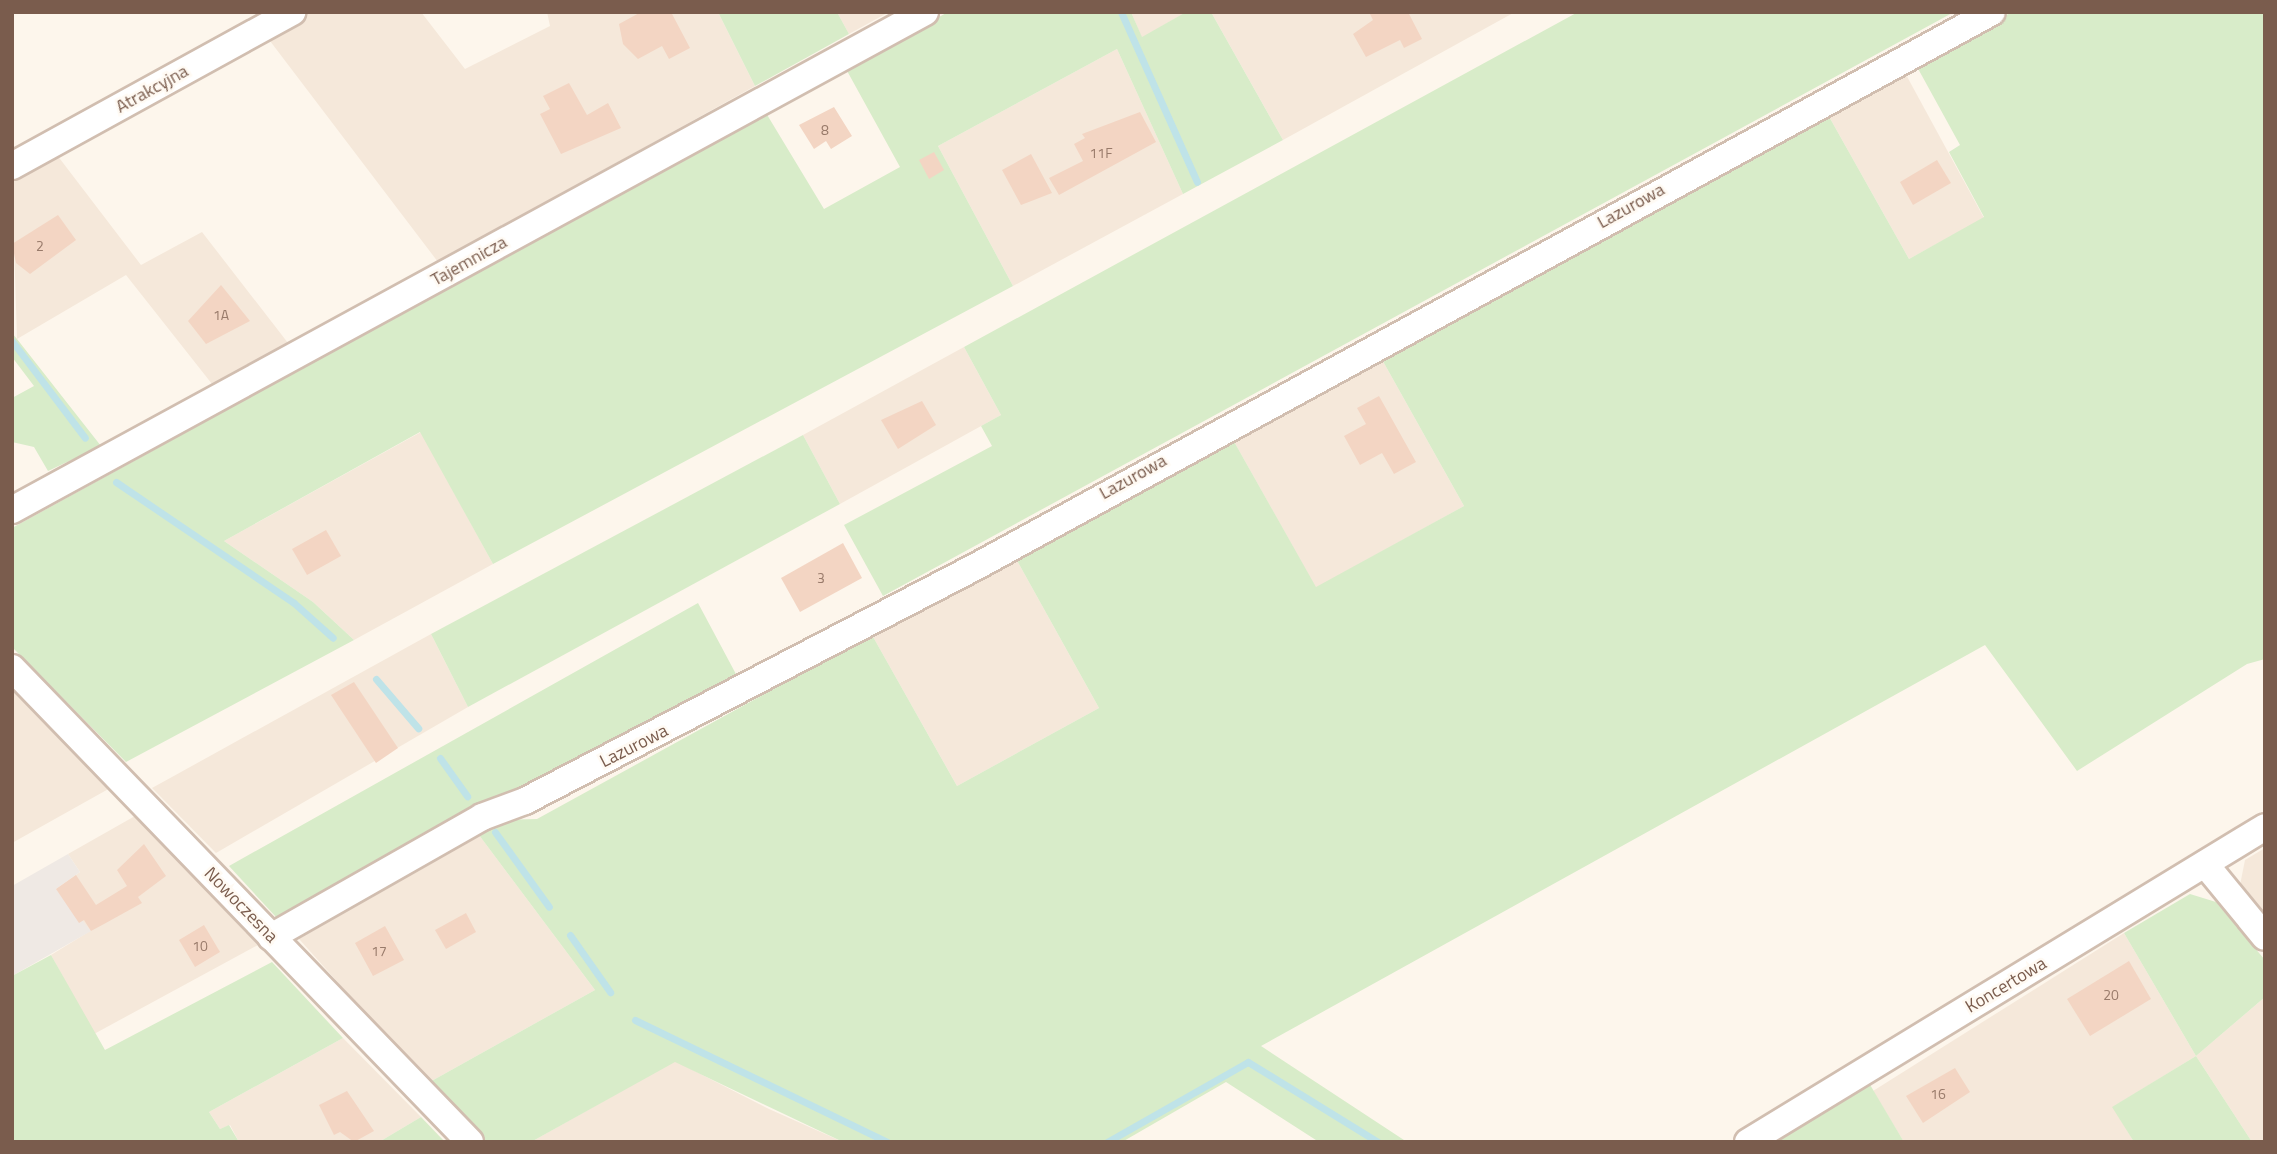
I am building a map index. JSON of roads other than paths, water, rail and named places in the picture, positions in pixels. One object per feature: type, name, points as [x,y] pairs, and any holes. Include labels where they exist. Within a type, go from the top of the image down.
[{"type":"street","name":"Atrakcyjna","points":[[12,166],[292,12]]},
{"type":"street","name":"Tajemnicza","points":[[12,510],[925,12]]},
{"type":"street","name":"Lazurowa","points":[[271,937],[482,817],[612,757],[977,566],[1992,12]]},
{"type":"street","name":"Nowoczesna","points":[[12,668],[470,1142]]},
{"type":"street","name":"Koncertowa","points":[[1748,1142],[2265,827]]},
{"type":"street","points":[[2205,864],[2265,937]]},
{"type":"waterway","points":[[1121,12],[1197,182]]},
{"type":"waterway","points":[[12,341],[85,438]]},
{"type":"waterway","points":[[116,482],[294,603],[333,638]]},
{"type":"waterway","points":[[376,679],[418,728]]},
{"type":"waterway","points":[[440,758],[467,796]]},
{"type":"waterway","points":[[495,832],[549,907]]},
{"type":"waterway","points":[[570,935],[610,992]]},
{"type":"waterway","points":[[635,1020],[887,1142]]},
{"type":"waterway","points":[[1107,1142],[1248,1062],[1378,1142]]}]
